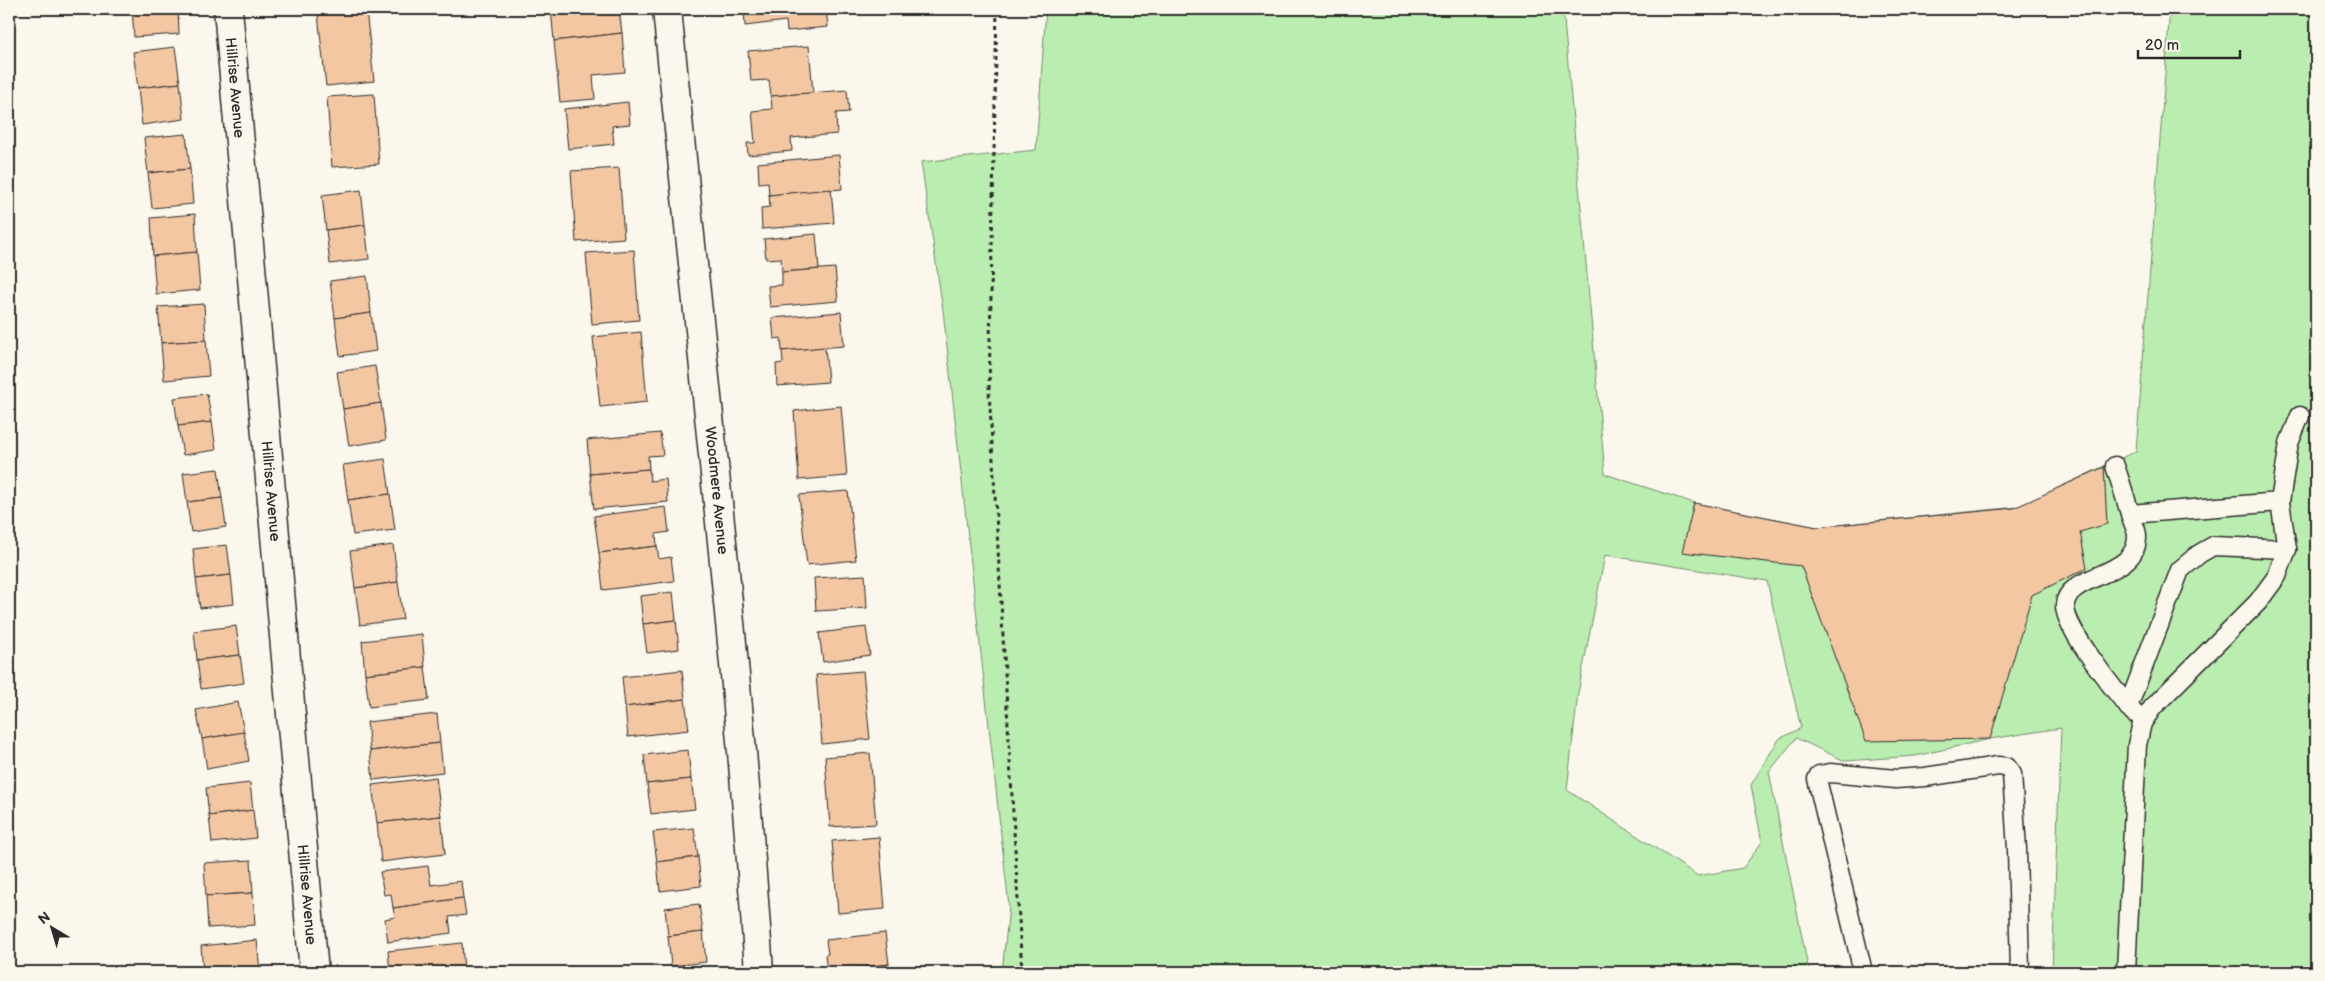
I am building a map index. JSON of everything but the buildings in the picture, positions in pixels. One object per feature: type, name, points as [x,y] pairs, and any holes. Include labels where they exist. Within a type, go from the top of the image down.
[{"type":"street","name":"Hillrise Avenue","points":[[228,9],[314,972]]},
{"type":"street","name":"Woodmere Avenue","points":[[667,9],[689,234],[723,544],[752,856],[759,972]]},
{"type":"lane","points":[[2126,972],[2137,745],[2142,723],[2153,707],[2258,602],[2277,576],[2287,548],[2280,502],[2289,443],[2300,416]]},
{"type":"lane","points":[[2115,466],[2137,536],[2127,561],[2070,592],[2065,603],[2065,615],[2076,635],[2128,707],[2142,723]]},
{"type":"lane","points":[[2130,514],[2280,502]]},
{"type":"lane","points":[[2128,707],[2180,570],[2199,554],[2213,546],[2287,548]]},
{"type":"lane","points":[[1863,972],[1817,780],[1820,775],[1830,773],[1896,779],[1925,777],[1998,766],[2007,767],[2012,774],[2017,849],[2020,972]]},
{"type":"path","points":[[997,9],[989,390],[1022,972]]},
{"type":"green space","points":[[1046,9],[1563,9],[1605,474],[1694,503],[1817,527],[2018,507],[2136,451],[2170,9],[2316,9],[2316,972],[2052,972],[2061,728],[1990,739],[1915,756],[1845,761],[1796,738],[1769,772],[1809,972],[1002,972],[1009,907],[943,310],[921,162],[1036,150]],"holes":[[[1605,555],[1767,581],[1801,728],[1779,739],[1751,785],[1762,842],[1743,868],[1698,876],[1567,790],[1578,693]]]}]
